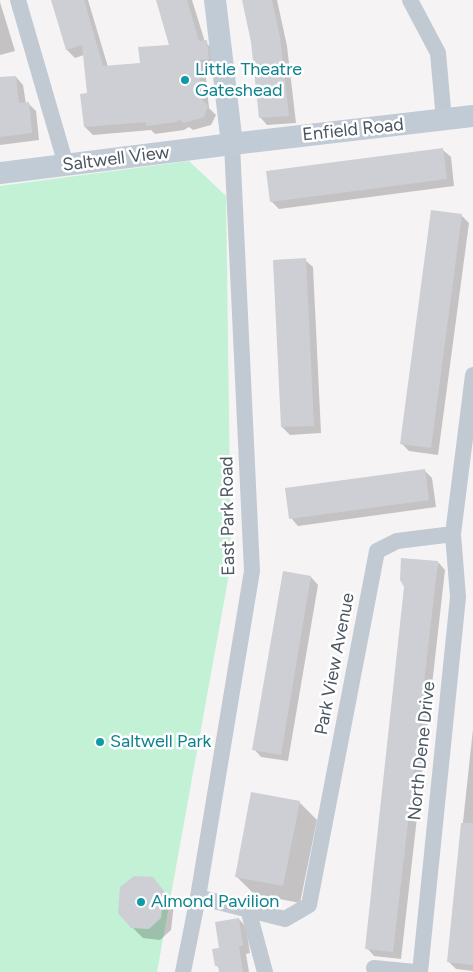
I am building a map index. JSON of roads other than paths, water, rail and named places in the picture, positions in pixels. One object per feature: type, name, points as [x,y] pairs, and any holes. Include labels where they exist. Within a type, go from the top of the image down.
[{"type":"street","points":[[18,0],[66,165]]},
{"type":"street","points":[[215,0],[232,144]]},
{"type":"street","points":[[410,0],[438,52],[444,120]]},
{"type":"street","name":"Enfield Road","points":[[232,144],[473,116]]},
{"type":"street","name":"Saltwell View","points":[[0,173],[232,144]]},
{"type":"street","name":"East Park Road","points":[[183,972],[198,897],[252,571],[232,144]]},
{"type":"street","points":[[453,534],[473,375]]},
{"type":"street","name":"Park View Avenue","points":[[198,897],[286,919],[309,905],[376,551],[397,541],[453,534]]},
{"type":"street","name":"North Dene Drive","points":[[420,972],[458,597],[453,534]]},
{"type":"street","points":[[248,909],[265,972]]},
{"type":"street","points":[[374,968],[415,972]]},
{"type":"place","name":"Little Theatre Gateshead","points":[[185,80]]},
{"type":"place","name":"Saltwell Park","points":[[100,742]]},
{"type":"place","name":"Almond Pavilion","points":[[141,902]]}]
